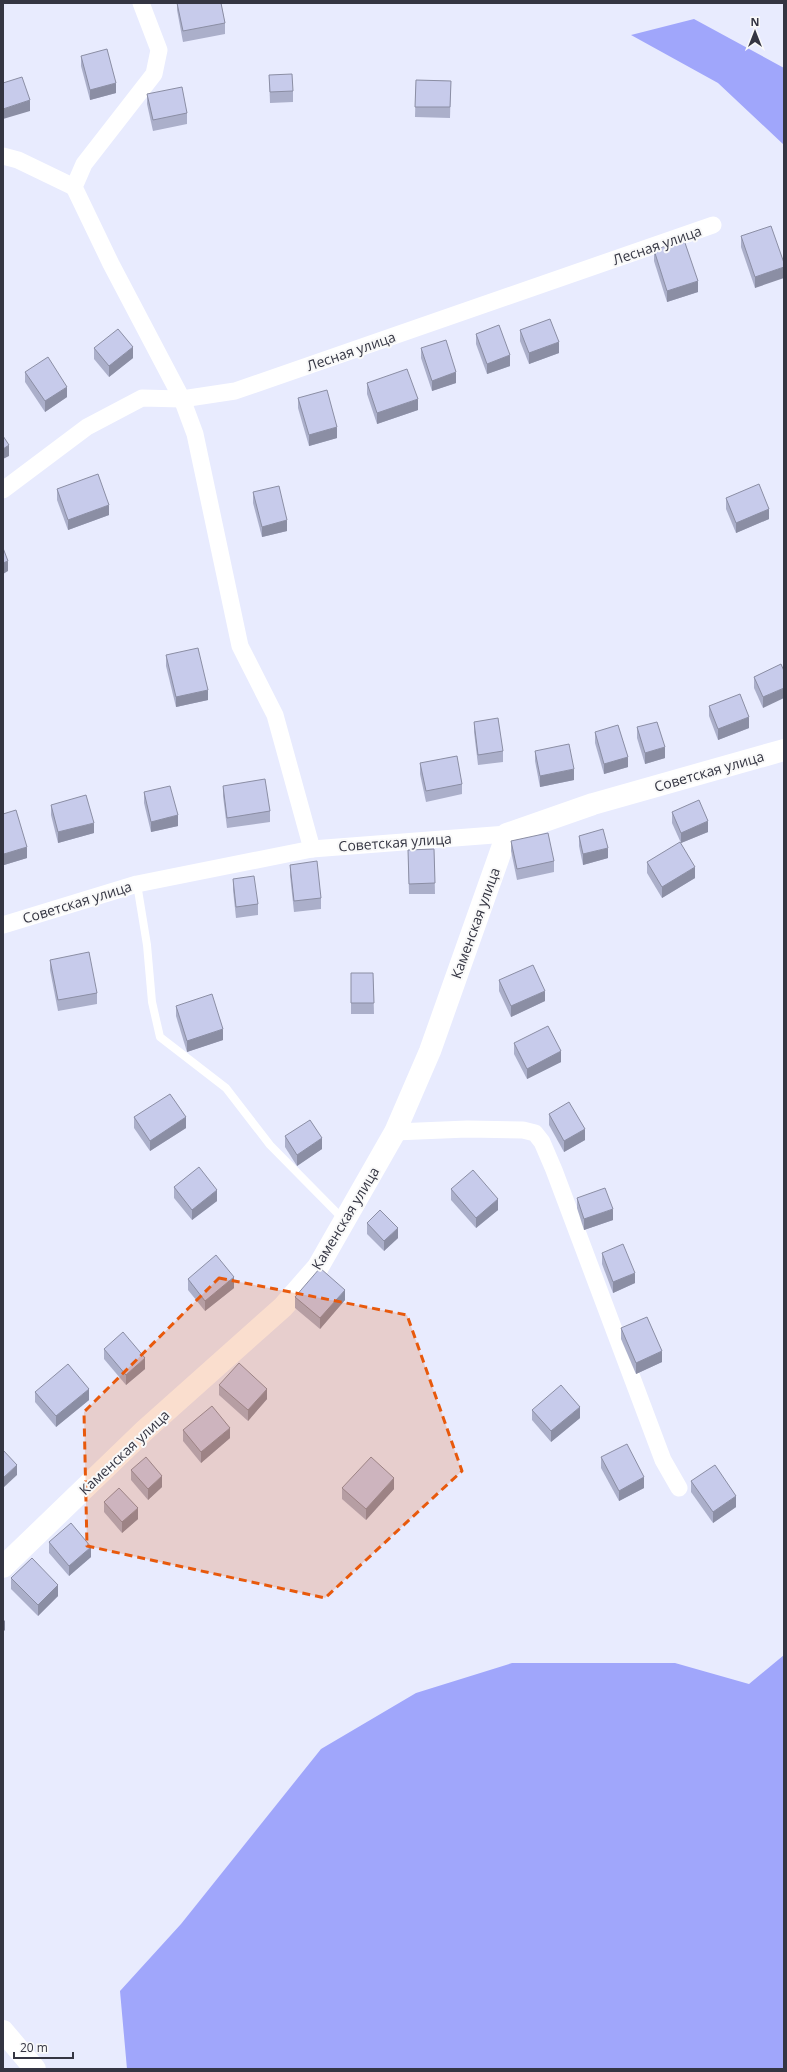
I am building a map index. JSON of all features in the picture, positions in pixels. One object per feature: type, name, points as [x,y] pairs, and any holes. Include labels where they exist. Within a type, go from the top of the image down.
[{"type":"street","points":[[74,187],[84,164],[154,74],[160,50],[141,3]]},
{"type":"street","points":[[3,156],[18,160],[74,187],[111,264],[182,399],[195,434],[240,646],[275,715],[312,849]]},
{"type":"street","name":"Лесная улица","points":[[3,490],[87,427],[142,398],[182,399],[235,391],[713,225]]},
{"type":"street","name":"Советская улица","points":[[3,925],[137,884],[312,849],[507,834],[593,804],[784,750]]},
{"type":"street","name":"Каменская улица","points":[[3,1567],[145,1430],[283,1307],[318,1267],[395,1132],[430,1051],[507,834]]},
{"type":"street","points":[[395,1132],[467,1129],[523,1130],[535,1133],[542,1142],[554,1170],[663,1460],[679,1488]]},
{"type":"street","points":[[3,2031],[35,2069]]},
{"type":"lane","points":[[137,884],[148,944],[152,1002],[160,1037],[226,1088],[270,1145],[345,1221]]},
{"type":"highlighted area","points":[[219,1278],[407,1315],[462,1471],[325,1598],[87,1546],[84,1412]]},
{"type":"water","points":[[694,19],[784,68],[784,145],[718,83],[631,35]]},
{"type":"water","points":[[784,1655],[784,2069],[127,2069],[120,1991],[181,1924],[321,1749],[416,1693],[512,1663],[675,1663],[749,1684]]},
{"type":"building","points":[[177,3],[221,3],[225,23],[183,31]]},
{"type":"building","points":[[107,49],[116,83],[90,90],[81,56]]},
{"type":"building","points":[[292,74],[293,91],[270,92],[269,75]]},
{"type":"building","points":[[22,77],[30,100],[3,109],[3,83]]},
{"type":"building","points":[[416,80],[451,81],[450,107],[415,107]]},
{"type":"building","points":[[182,87],[187,113],[153,120],[147,94]]},
{"type":"building","points":[[771,226],[784,263],[784,267],[755,277],[741,236]]},
{"type":"building","points":[[684,240],[698,281],[667,291],[654,250]]},
{"type":"building","points":[[550,319],[559,342],[529,353],[520,330]]},
{"type":"building","points":[[499,325],[510,355],[487,364],[476,334]]},
{"type":"building","points":[[118,329],[133,347],[109,366],[94,348]]},
{"type":"building","points":[[446,340],[456,372],[432,381],[421,348]]},
{"type":"building","points":[[48,357],[67,387],[45,401],[25,372]]},
{"type":"building","points":[[407,369],[418,399],[377,413],[367,383]]},
{"type":"building","points":[[327,390],[337,427],[309,435],[298,398]]},
{"type":"building","points":[[3,436],[9,445],[3,449]]},
{"type":"building","points":[[98,474],[109,505],[68,520],[57,489]]},
{"type":"building","points":[[759,484],[769,509],[736,523],[726,498]]},
{"type":"building","points":[[279,486],[287,520],[262,527],[253,492]]},
{"type":"building","points":[[3,548],[8,561],[3,563]]},
{"type":"building","points":[[198,648],[208,690],[176,697],[166,655]]},
{"type":"building","points":[[781,664],[784,671],[784,688],[763,697],[754,677]]},
{"type":"building","points":[[740,694],[749,717],[718,729],[709,706]]},
{"type":"building","points":[[498,718],[503,751],[478,755],[474,722]]},
{"type":"building","points":[[657,722],[665,747],[645,753],[637,727]]},
{"type":"building","points":[[618,725],[628,757],[604,764],[595,732]]},
{"type":"building","points":[[569,744],[574,769],[540,776],[535,751]]},
{"type":"building","points":[[457,756],[462,784],[426,791],[420,763]]},
{"type":"building","points":[[265,779],[270,811],[227,818],[223,786]]},
{"type":"building","points":[[170,786],[178,815],[151,822],[144,792]]},
{"type":"building","points":[[86,795],[94,823],[58,832],[51,805]]},
{"type":"building","points":[[699,800],[708,821],[681,833],[672,812]]},
{"type":"building","points":[[16,810],[27,847],[4,854],[3,814]]},
{"type":"building","points":[[603,829],[608,848],[583,854],[579,836]]},
{"type":"building","points":[[548,833],[554,861],[517,869],[511,841]]},
{"type":"building","points":[[680,842],[695,867],[662,887],[647,862]]},
{"type":"building","points":[[434,849],[435,883],[409,884],[408,850]]},
{"type":"building","points":[[317,861],[321,898],[294,901],[290,865]]},
{"type":"building","points":[[254,876],[258,904],[236,907],[233,879]]},
{"type":"building","points":[[89,952],[97,993],[58,1000],[50,960]]},
{"type":"building","points":[[533,965],[545,991],[511,1006],[499,980]]},
{"type":"building","points":[[351,973],[373,973],[374,1003],[351,1003]]},
{"type":"building","points":[[212,994],[223,1029],[187,1041],[176,1006]]},
{"type":"building","points":[[548,1026],[561,1051],[527,1069],[514,1043]]},
{"type":"building","points":[[170,1094],[186,1117],[150,1141],[134,1117]]},
{"type":"building","points":[[569,1102],[585,1129],[564,1141],[549,1114]]},
{"type":"building","points":[[310,1120],[322,1138],[297,1155],[285,1136]]},
{"type":"building","points":[[199,1167],[217,1190],[192,1210],[174,1187]]},
{"type":"building","points":[[473,1170],[498,1199],[476,1218],[451,1189]]},
{"type":"building","points":[[605,1188],[613,1209],[584,1219],[577,1198]]},
{"type":"building","points":[[380,1210],[398,1228],[384,1241],[367,1223]]},
{"type":"building","points":[[623,1244],[635,1273],[613,1282],[602,1253]]},
{"type":"building","points":[[216,1255],[234,1277],[205,1301],[188,1279]]},
{"type":"building","points":[[320,1268],[345,1290],[320,1318],[295,1297]]},
{"type":"building","points":[[647,1317],[662,1351],[636,1363],[621,1328]]},
{"type":"building","points":[[123,1332],[145,1358],[126,1375],[104,1349]]},
{"type":"building","points":[[239,1363],[267,1389],[248,1410],[219,1385]]},
{"type":"building","points":[[68,1364],[89,1389],[56,1416],[35,1392]]},
{"type":"building","points":[[561,1385],[580,1407],[551,1431],[532,1410]]},
{"type":"building","points":[[212,1406],[230,1428],[201,1452],[183,1430]]},
{"type":"building","points":[[627,1444],[644,1477],[619,1491],[601,1457]]},
{"type":"building","points":[[3,1450],[17,1465],[3,1478]]},
{"type":"building","points":[[146,1457],[162,1476],[148,1489],[131,1470]]},
{"type":"building","points":[[371,1457],[394,1478],[366,1509],[342,1488]]},
{"type":"building","points":[[715,1465],[736,1496],[713,1512],[691,1481]]},
{"type":"building","points":[[119,1488],[138,1508],[122,1522],[104,1502]]},
{"type":"building","points":[[71,1523],[91,1547],[69,1566],[49,1542]]},
{"type":"building","points":[[32,1558],[58,1585],[38,1605],[11,1578]]}]
